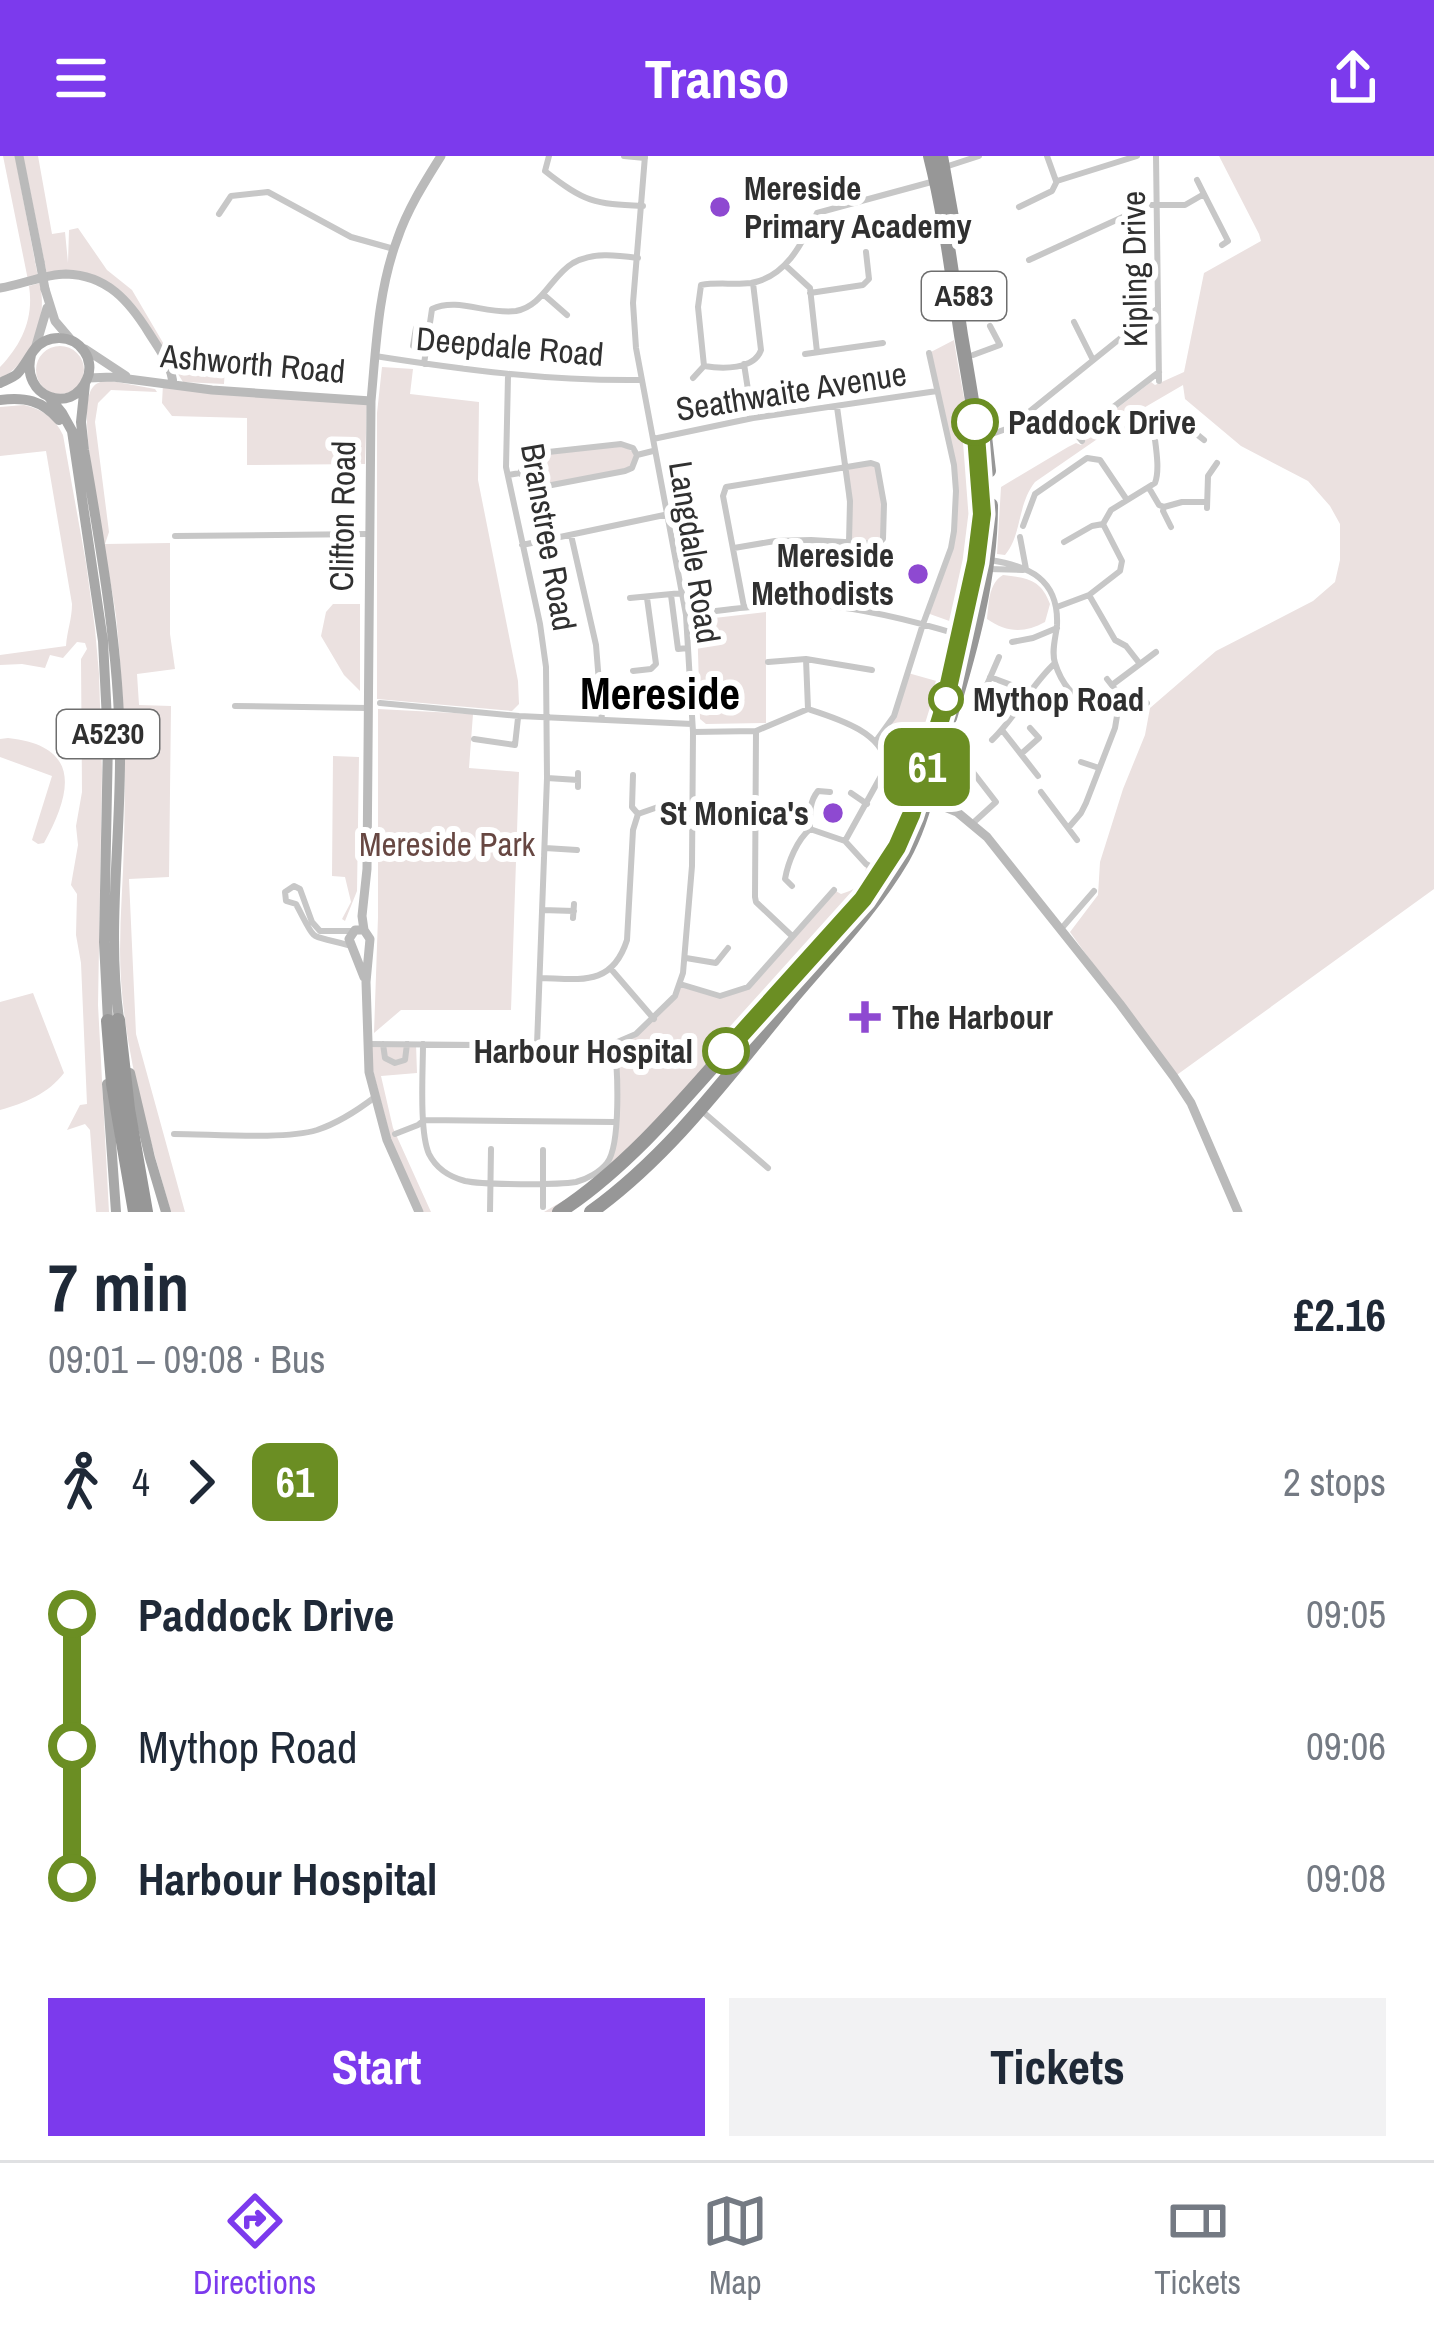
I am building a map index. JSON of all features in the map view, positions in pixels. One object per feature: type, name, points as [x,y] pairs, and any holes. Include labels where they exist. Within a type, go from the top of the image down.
[{"type":"highway","name":"A583","points":[[591,1212],[649,1164],[700,1109],[886,885],[928,801],[982,564],[981,436],[973,355],[939,168]]},
{"type":"highway","name":"A583","points":[[939,168],[981,436]]},
{"type":"highway","name":"A583","points":[[559,1212],[599,1183],[691,1090],[848,918],[882,872],[928,801],[943,711],[967,637]]},
{"type":"highway","points":[[113,1020],[113,1084],[135,1212]]},
{"type":"highway","points":[[113,1020],[146,1212]]},
{"type":"main road","points":[[0,383],[19,373],[33,353],[52,339],[76,343]]},
{"type":"main road","name":"A5230","points":[[76,343],[88,360],[82,422],[115,643],[120,754],[113,1020]]},
{"type":"main road","name":"A5230","points":[[33,353],[29,375],[69,425],[103,640],[108,740],[104,942],[113,1020]]},
{"type":"main road","name":"A5230","points":[[0,398],[69,397],[86,381]]},
{"type":"main road","name":"A5230","points":[[0,398],[41,404],[60,421],[74,450]]},
{"type":"main road","points":[[106,990],[116,1212]]},
{"type":"main road","points":[[113,1020],[166,1212]]},
{"type":"street","points":[[19,156],[47,302],[45,323],[33,353]]},
{"type":"street","name":"Clifton Road","points":[[366,982],[349,939],[357,931],[365,890],[370,401],[394,249],[404,220],[441,156]]},
{"type":"street","points":[[549,156],[545,171],[578,196],[643,206]]},
{"type":"street","points":[[624,156],[645,157]]},
{"type":"street","points":[[693,378],[704,366],[698,307],[701,286],[753,283],[768,277],[802,243],[813,211],[979,156]]},
{"type":"street","points":[[1047,156],[1057,181]]},
{"type":"street","points":[[1019,207],[1052,190],[1057,181],[1137,156]]},
{"type":"street","name":"Kipling Drive","points":[[1082,441],[1077,435],[1159,376],[1156,156]]},
{"type":"street","name":"Langdale Road","points":[[614,1044],[637,1034],[654,1019],[680,984],[686,958],[694,806],[686,615],[640,380],[634,303],[645,157]]},
{"type":"street","points":[[1200,181],[1228,242],[1222,245]]},
{"type":"street","points":[[219,214],[231,196],[268,192],[351,237],[394,249]]},
{"type":"street","points":[[1029,260],[1149,205],[1185,205],[1204,194]]},
{"type":"street","points":[[810,293],[863,285],[869,279],[866,252]]},
{"type":"street","points":[[424,364],[432,309],[445,302],[515,311],[535,304],[573,263],[591,256],[638,258]]},
{"type":"street","points":[[785,265],[809,288],[817,352]]},
{"type":"street","points":[[0,288],[64,274],[113,288],[136,311],[170,368],[172,385]]},
{"type":"street","points":[[704,366],[720,368],[759,358],[753,283]]},
{"type":"street","points":[[543,293],[567,315]]},
{"type":"street","points":[[47,302],[58,327],[76,343]]},
{"type":"street","points":[[981,436],[1009,428],[1159,308]]},
{"type":"street","points":[[1074,322],[1093,360]]},
{"type":"street","points":[[973,355],[1000,345],[990,326]]},
{"type":"street","points":[[413,346],[416,328],[429,329]]},
{"type":"street","name":"Ashworth Road","points":[[76,343],[130,379]]},
{"type":"street","points":[[805,354],[883,343]]},
{"type":"street","points":[[876,741],[894,716],[951,548],[954,465],[928,353]]},
{"type":"street","name":"Deepdale Road","points":[[375,356],[508,376],[640,380]]},
{"type":"street","points":[[744,364],[752,409]]},
{"type":"street","name":"Branstree Road","points":[[508,376],[508,475],[546,667],[547,778],[537,1046]]},
{"type":"street","name":"Ashworth Road","points":[[86,381],[130,379],[370,401]]},
{"type":"street","name":"Seathwaite Avenue","points":[[652,439],[753,418],[937,392]]},
{"type":"street","points":[[837,407],[850,501],[850,542]]},
{"type":"street","points":[[1120,432],[1140,421],[1180,423],[1204,440]]},
{"type":"street","points":[[1064,542],[1103,524],[1111,510],[1155,483],[1159,470],[1154,421]]},
{"type":"street","points":[[508,475],[520,472],[530,454],[621,444],[637,454]]},
{"type":"street","points":[[637,454],[655,450]]},
{"type":"street","points":[[520,472],[536,488],[625,471],[632,468],[637,454]]},
{"type":"street","points":[[1022,526],[1031,500],[1080,462],[1094,458],[1106,467],[1127,500]]},
{"type":"street","points":[[1149,488],[1164,507],[1182,502],[1207,505],[1208,476],[1217,463]]},
{"type":"street","points":[[734,548],[775,541],[872,544],[883,539],[878,465],[726,487],[723,496],[744,608]]},
{"type":"street","points":[[1164,507],[1172,527]]},
{"type":"street","points":[[522,545],[669,514]]},
{"type":"street","points":[[1057,607],[1089,595],[1118,575],[1120,556],[1103,524]]},
{"type":"street","points":[[1067,526],[1074,536]]},
{"type":"street","points":[[175,536],[368,534]]},
{"type":"street","points":[[571,535],[596,645],[602,720]]},
{"type":"street","points":[[1020,537],[1026,569],[1043,582],[1057,607],[1055,663],[1071,691],[1095,708],[1127,710],[1147,703]]},
{"type":"street","points":[[982,564],[1015,572],[1026,569]]},
{"type":"street","points":[[630,598],[682,593]]},
{"type":"street","points":[[671,595],[678,649],[688,648]]},
{"type":"street","points":[[1089,595],[1114,640],[1126,646],[1140,664]]},
{"type":"street","points":[[633,671],[654,672],[656,664],[647,598]]},
{"type":"street","points":[[686,615],[817,605],[870,611],[967,637]]},
{"type":"street","points":[[1012,642],[1057,628]]},
{"type":"street","points":[[1121,697],[1110,682],[1156,652]]},
{"type":"street","points":[[976,710],[999,657]]},
{"type":"street","points":[[806,659],[808,710]]},
{"type":"street","points":[[768,662],[806,659],[872,670]]},
{"type":"street","points":[[992,740],[1055,663]]},
{"type":"street","points":[[991,677],[1030,692]]},
{"type":"street","points":[[380,703],[756,731],[808,710],[876,741],[885,753],[883,777],[845,841]]},
{"type":"street","points":[[235,706],[368,708]]},
{"type":"street","points":[[1069,826],[1081,813],[1118,710]]},
{"type":"street","points":[[474,739],[518,745],[519,716]]},
{"type":"street","points":[[1022,754],[1039,738],[1030,728]]},
{"type":"street","points":[[1002,730],[1038,776]]},
{"type":"street","points":[[756,731],[755,897],[792,936]]},
{"type":"street","points":[[1081,762],[1100,768]]},
{"type":"street","points":[[969,767],[996,802],[973,823]]},
{"type":"street","points":[[633,775],[632,807],[638,814]]},
{"type":"street","points":[[547,778],[578,780]]},
{"type":"street","points":[[792,886],[785,879],[799,839],[810,829],[813,797],[818,791],[830,792]]},
{"type":"street","points":[[1041,792],[1078,839]]},
{"type":"street","points":[[851,793],[867,804]]},
{"type":"street","points":[[928,801],[973,823],[987,837],[1120,1004],[1191,1103],[1238,1212]]},
{"type":"street","points":[[540,978],[590,979],[611,969],[627,940],[638,814],[649,808],[694,806]]},
{"type":"street","points":[[810,829],[845,841],[882,872]]},
{"type":"street","points":[[544,848],[577,850]]},
{"type":"street","points":[[680,984],[720,996],[748,987],[834,890]]},
{"type":"street","points":[[1060,931],[1094,891]]},
{"type":"street","points":[[357,931],[320,931],[299,902],[306,928],[315,938],[360,950],[368,946]]},
{"type":"street","points":[[542,910],[574,911]]},
{"type":"street","name":"Clifton Road","points":[[357,931],[370,937],[366,1044],[375,1101],[419,1212]]},
{"type":"street","points":[[686,958],[716,963],[728,948]]},
{"type":"street","points":[[611,969],[654,1019]]},
{"type":"street","points":[[366,1044],[423,1044],[537,1046],[614,1044],[613,1148],[603,1167],[581,1181],[543,1183],[461,1180],[440,1168],[425,1141],[423,1044]]},
{"type":"street","points":[[383,1044],[385,1058],[395,1063],[405,1060],[407,1044]]},
{"type":"street","points":[[691,1090],[700,1109],[767,1168]]},
{"type":"street","points":[[174,1134],[294,1134],[318,1130],[375,1101]]},
{"type":"street","points":[[620,1163],[683,1110],[700,1109]]},
{"type":"street","points":[[395,1134],[424,1120],[615,1122]]},
{"type":"street","points":[[490,1149],[490,1212]]},
{"type":"street","points":[[543,1150],[543,1207]]},
{"type":"green space","points":[[3,156],[15,156],[38,277],[28,280]]},
{"type":"green space","points":[[23,156],[38,156],[52,234],[65,232],[68,263],[69,230],[78,228],[107,270],[132,290],[172,358],[218,364],[225,368],[224,384],[183,382],[140,313],[97,278],[47,275]]},
{"type":"green space","points":[[1219,156],[1434,156],[1434,889],[1174,1077],[1070,932],[1098,895],[1100,862],[1150,708],[1216,651],[1313,601],[1335,582],[1340,524],[1308,481],[1241,446],[1185,399],[1183,385],[1035,482],[1010,547],[1005,555],[997,554],[1001,487],[1068,447],[1081,445],[1085,433],[1151,382],[1155,385],[1184,372],[1204,273],[1261,241]]},
{"type":"green space","points":[[40,283],[42,311],[36,337],[22,361],[0,379],[0,367],[15,349],[28,320],[29,286]]},
{"type":"green space","points":[[954,340],[975,483],[971,544],[955,623],[927,613],[951,548],[955,474],[929,353]]},
{"type":"green space","points":[[60,346],[77,353],[84,370],[77,387],[60,394],[43,387],[36,370],[43,353]]},
{"type":"green space","points":[[382,367],[413,369],[410,394],[479,402],[478,480],[518,681],[519,704],[512,711],[377,699],[377,413]]},
{"type":"green space","points":[[106,380],[157,392],[111,390],[98,403],[95,422],[109,532],[105,544],[170,543],[170,634],[175,669],[137,674],[139,705],[171,706],[169,877],[129,879],[136,1034],[185,1212],[171,1212],[140,1097],[121,980],[125,786],[121,673],[87,432],[91,390]]},
{"type":"green space","points":[[163,384],[367,401],[365,464],[247,465],[247,418],[172,416],[162,403]]},
{"type":"green space","points":[[24,405],[47,415],[63,435],[95,629],[102,771],[98,1005],[109,1212],[96,1212],[90,1130],[85,1124],[67,1130],[80,1105],[87,1104],[77,894],[71,885],[82,792],[81,659],[87,649],[85,643],[77,642],[63,658],[50,655],[45,668],[0,665],[0,655],[66,646],[72,609],[46,451],[0,456],[0,407]]},
{"type":"green space","points":[[621,444],[637,455],[632,468],[536,488],[520,473],[530,454]]},
{"type":"green space","points":[[871,463],[880,472],[883,539],[878,544],[849,542],[845,467]]},
{"type":"green space","points":[[1003,575],[1026,579],[1042,589],[1050,604],[1045,622],[1016,630],[987,619],[992,589]]},
{"type":"green space","points":[[333,604],[360,604],[360,691],[344,675],[321,636],[326,612]]},
{"type":"green space","points":[[766,612],[766,723],[706,724],[700,719],[697,620]]},
{"type":"green space","points":[[908,673],[940,682],[912,791],[876,741],[894,716]]},
{"type":"green space","name":"Mereside Park","points":[[378,709],[473,714],[469,768],[519,772],[511,1010],[401,1010],[374,1033]]},
{"type":"green space","points":[[0,739],[49,751],[64,774],[61,806],[44,843],[32,840],[52,776],[0,757]]},
{"type":"green space","points":[[333,756],[359,757],[357,891],[345,921],[351,902],[345,877],[332,876]]},
{"type":"green space","points":[[866,864],[882,872],[863,899],[685,1096],[599,1183],[559,1212],[544,1212],[586,1187],[611,1159],[614,1044],[653,1021],[680,984],[720,996],[748,987],[834,890],[841,894],[860,884]]},
{"type":"green space","points":[[33,993],[64,1073],[35,1097],[0,1110],[0,1002]]},
{"type":"green space","points":[[366,1044],[416,1044],[417,1073],[381,1076],[393,1128],[431,1212],[419,1212],[399,1170]]},
{"type":"bus line","name":"61","points":[[726,1051],[863,899],[897,847],[911,815],[943,711],[976,562],[982,514],[975,422]]},
{"type":"place","name":"Mereside Primary Academy","points":[[720,207]]},
{"type":"place","name":"Paddock Drive","points":[[975,422]]},
{"type":"place","name":"Mereside Methodists","points":[[918,574]]},
{"type":"place","name":"Mythop Road","points":[[946,699]]},
{"type":"place","name":"St Monica's","points":[[833,813]]},
{"type":"place","name":"The Harbour","points":[[865,1017]]},
{"type":"place","name":"Harbour Hospital","points":[[726,1051]]},
{"type":"district","name":"Mereside","points":[[660,693]]}]
